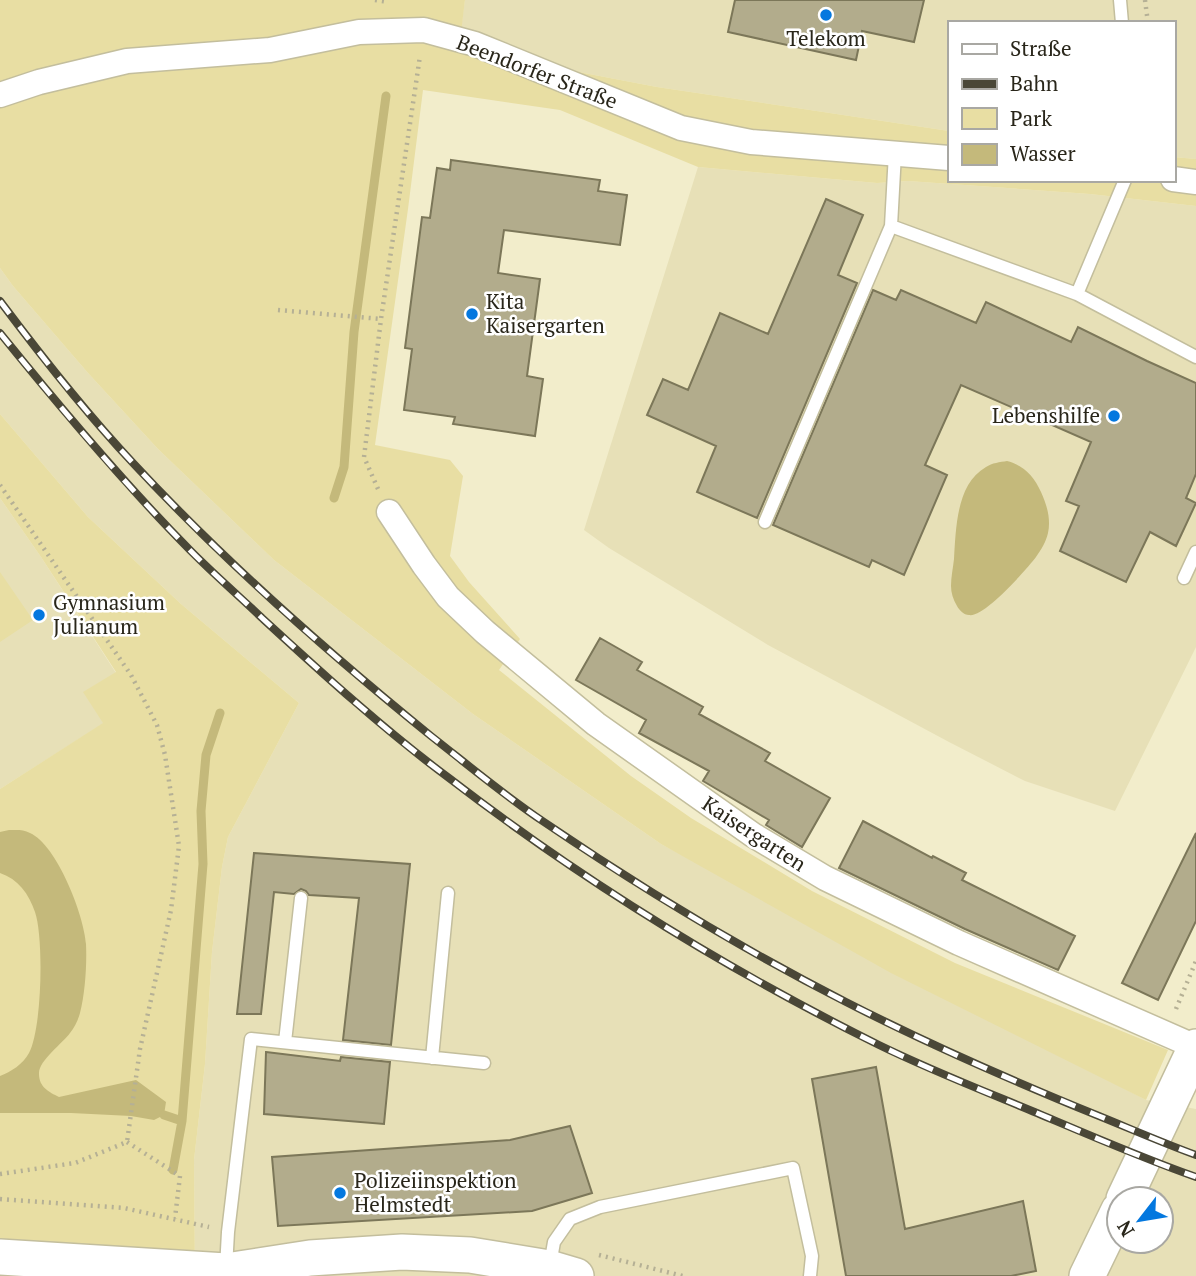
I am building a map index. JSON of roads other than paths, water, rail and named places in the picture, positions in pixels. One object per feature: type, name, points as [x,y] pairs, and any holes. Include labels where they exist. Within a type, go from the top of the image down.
[{"type":"main road","points":[[1130,1185],[1186,1042]]},
{"type":"main road","points":[[1091,1273],[1105,1242]]},
{"type":"main road","points":[[0,1257],[235,1273],[310,1258],[402,1252],[470,1255],[563,1272]]},
{"type":"street","name":"Beendorfer Straße","points":[[0,95],[39,82],[127,61],[270,50],[359,32],[424,30],[475,44],[681,128],[751,142],[948,158]]},
{"type":"street","points":[[1175,179],[1196,182]]},
{"type":"street","name":"Kaisergarten","points":[[389,512],[448,597],[485,632],[596,724],[753,835],[825,878],[959,943],[1186,1042]]},
{"type":"lane","points":[[1120,0],[1122,21]]},
{"type":"lane","points":[[765,522],[891,226],[895,153]]},
{"type":"lane","points":[[1077,294],[1124,182]]},
{"type":"lane","points":[[891,226],[1077,294],[1196,357]]},
{"type":"lane","points":[[1184,578],[1196,552]]},
{"type":"lane","points":[[432,1058],[448,892]]},
{"type":"lane","points":[[285,1042],[301,898]]},
{"type":"lane","points":[[235,1273],[228,1232],[251,1039],[484,1063]]},
{"type":"lane","points":[[563,1272],[554,1242],[570,1219],[600,1207],[793,1168],[812,1255],[810,1276]]},
{"type":"water","points":[[1007,461],[1023,468],[1038,486],[1048,512],[1048,533],[1036,557],[1004,592],[976,614],[967,615],[958,608],[951,589],[963,496],[976,475],[986,467]]},
{"type":"water","points":[[9,830],[30,833],[50,851],[75,899],[86,944],[85,979],[79,1016],[72,1031],[42,1064],[39,1074],[43,1086],[59,1097],[136,1080],[166,1102],[164,1115],[154,1120],[71,1113],[0,1113],[0,1076],[16,1067],[29,1053],[37,1024],[40,983],[40,942],[35,912],[22,888],[0,873],[0,832]]},
{"type":"waterway","points":[[334,498],[344,467],[354,332],[386,96]]},
{"type":"waterway","points":[[173,1170],[182,1121],[203,864],[201,811],[206,755],[220,713]]},
{"type":"waterway","points":[[164,1115],[182,1121]]},
{"type":"railway","points":[[0,301],[98,424],[204,535],[277,605],[353,671],[529,812],[692,917],[846,1002],[1003,1076],[1196,1155]]},
{"type":"railway","points":[[0,333],[67,415],[161,521],[214,573],[330,680],[400,740],[551,853],[712,955],[879,1045],[937,1072],[1196,1177]]},
{"type":"place","name":"Telekom","points":[[826,15]]},
{"type":"place","name":"Kita Kaisergarten","points":[[472,314]]},
{"type":"place","name":"Lebenshilfe","points":[[1114,416]]},
{"type":"place","name":"Gymnasium Julianum","points":[[39,615]]},
{"type":"place","name":"Polizeiinspektion Helmstedt","points":[[340,1193]]}]
